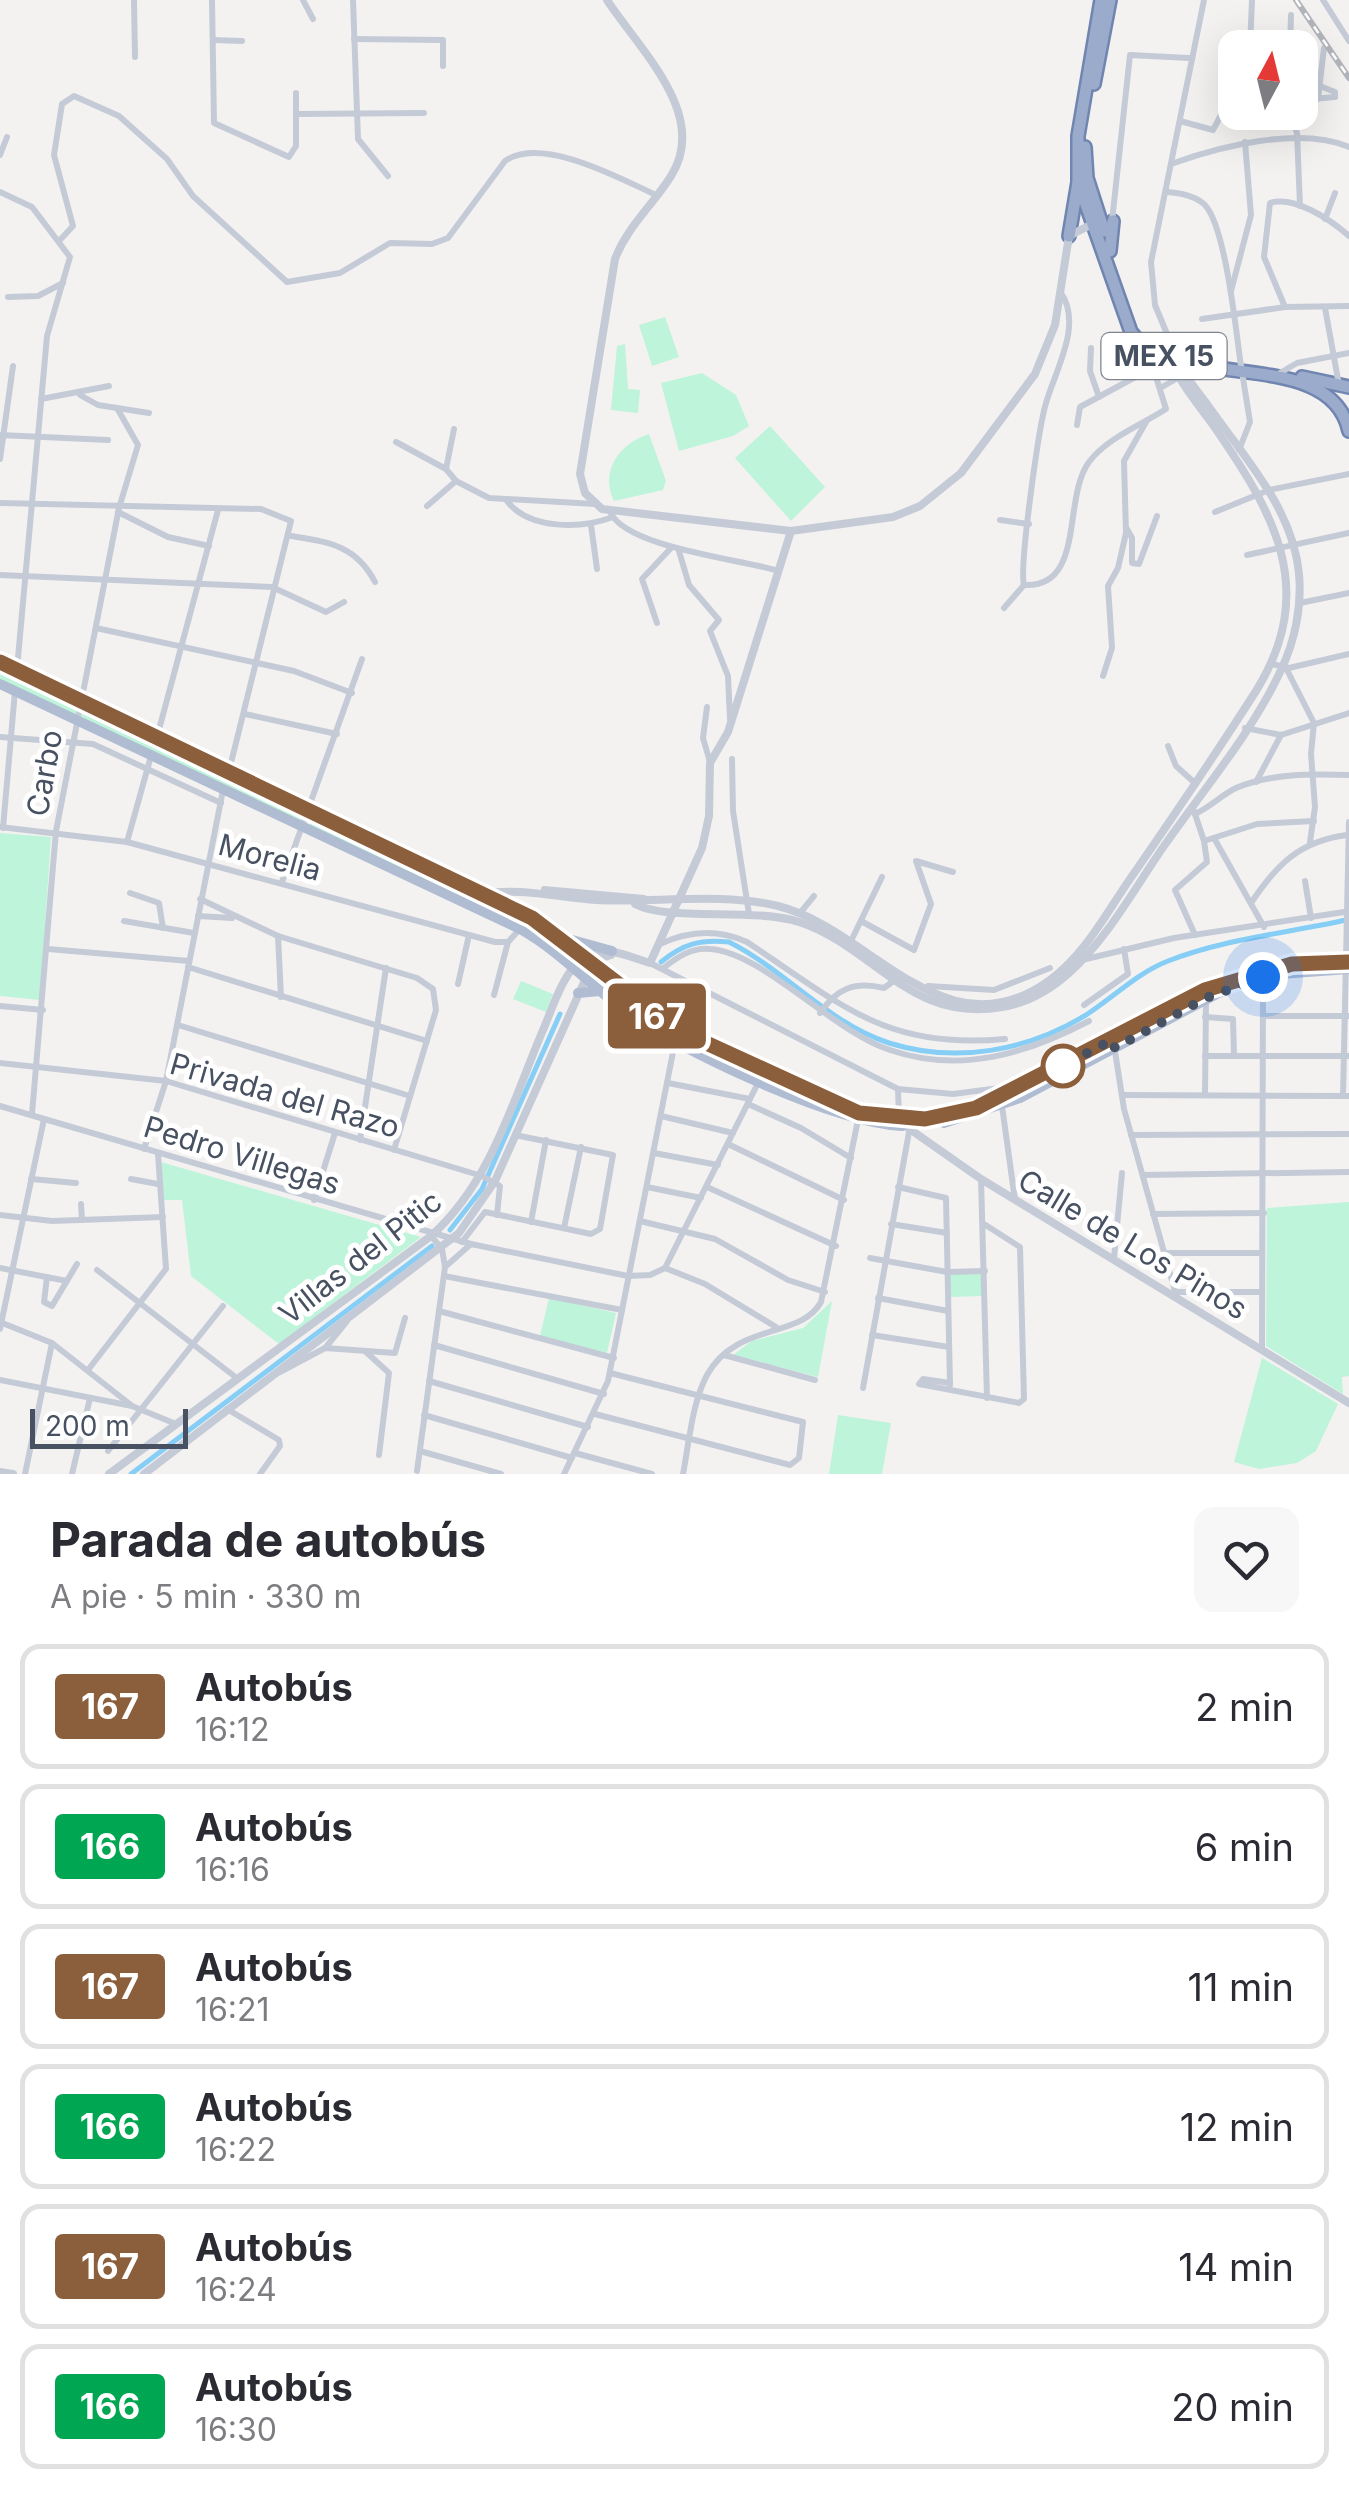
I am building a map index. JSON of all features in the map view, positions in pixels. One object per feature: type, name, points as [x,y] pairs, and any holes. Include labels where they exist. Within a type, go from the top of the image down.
[{"type":"highway","name":"MEX 15","points":[[1101,0],[1078,136],[1078,182],[1102,222],[1125,320],[1148,348],[1317,385],[1344,386]]},
{"type":"highway","name":"MEX 15","points":[[1110,0],[1084,158],[1133,321],[1152,343],[1197,364],[1280,373],[1317,385],[1347,415],[1349,431]]},
{"type":"highway","points":[[1069,236],[1078,182]]},
{"type":"main road","points":[[0,662],[483,894],[563,937],[616,953]]},
{"type":"main road","points":[[0,684],[76,720],[150,762],[224,790],[302,830],[520,929],[625,1010],[676,1040],[859,1117],[904,1126],[949,1122],[1002,1106],[1205,994],[1263,974],[1347,966]]},
{"type":"main road","points":[[563,937],[633,998],[692,1038],[761,1076]]},
{"type":"main road","points":[[578,993],[600,990]]},
{"type":"main road","points":[[625,1010],[633,998]]},
{"type":"main road","points":[[904,1126],[945,1117],[1020,1088],[1114,1044]]},
{"type":"street","points":[[134,0],[135,58]]},
{"type":"street","points":[[212,0],[214,123],[290,157],[294,152],[296,93]]},
{"type":"street","points":[[304,0],[313,18]]},
{"type":"street","points":[[353,0],[358,139],[388,176]]},
{"type":"street","points":[[607,0],[672,96],[682,122],[678,162],[615,259],[580,474],[585,493],[627,530],[676,550],[728,556],[779,571]]},
{"type":"street","points":[[544,889],[626,894],[676,907],[805,924],[946,1005],[1000,1007],[1041,993],[1082,960],[1272,664],[1289,600],[1264,492],[1182,375],[1155,305],[1151,272],[1204,0]]},
{"type":"street","points":[[1251,30],[1252,0]]},
{"type":"street","points":[[1323,0],[1349,41]]},
{"type":"street","points":[[1291,30],[1292,15]]},
{"type":"street","points":[[354,39],[443,40],[443,66]]},
{"type":"street","points":[[212,40],[242,42]]},
{"type":"street","points":[[1318,99],[1336,95],[1318,86],[1324,48]]},
{"type":"street","points":[[506,500],[527,518],[591,525],[612,514],[791,531],[892,518],[949,485],[1035,374],[1051,338],[1069,236],[1102,222],[1130,55],[1190,58]]},
{"type":"street","points":[[60,240],[72,226],[54,147],[62,104],[74,96],[120,116],[168,159],[193,196],[287,282],[340,273],[390,243],[432,244],[448,238],[505,160],[517,154],[556,155],[656,196]]},
{"type":"street","points":[[297,114],[424,113]]},
{"type":"street","points":[[1180,120],[1213,130],[1218,121]]},
{"type":"street","points":[[1295,130],[1300,206]]},
{"type":"street","points":[[0,154],[7,136]]},
{"type":"street","points":[[1174,163],[1245,142],[1320,138],[1349,147]]},
{"type":"street","points":[[1230,292],[1239,275],[1252,215],[1245,142]]},
{"type":"street","points":[[0,192],[32,207],[70,257],[48,336],[17,670]]},
{"type":"street","points":[[1168,192],[1192,198],[1208,210],[1230,292],[1250,422],[1238,451]]},
{"type":"street","points":[[1325,219],[1335,193]]},
{"type":"street","points":[[1285,307],[1265,263],[1266,211],[1276,200],[1300,206],[1349,236]]},
{"type":"street","points":[[8,297],[38,296],[62,286]]},
{"type":"street","points":[[1004,608],[1024,586],[1045,408],[1061,363],[1069,319],[1061,293]]},
{"type":"street","points":[[1202,319],[1285,307],[1349,306]]},
{"type":"street","points":[[1325,308],[1344,386]]},
{"type":"street","points":[[1092,348],[1090,371],[1099,396]]},
{"type":"street","points":[[1024,586],[1046,582],[1062,569],[1079,482],[1088,463],[1166,409],[1148,348]]},
{"type":"street","points":[[1280,373],[1298,363],[1349,353]]},
{"type":"street","points":[[1162,387],[1197,364]]},
{"type":"street","points":[[0,458],[13,366]]},
{"type":"street","points":[[1077,426],[1080,407],[1154,366]]},
{"type":"street","points":[[631,902],[645,909],[749,901],[800,913],[851,941],[897,980],[935,996],[976,1002],[1016,997],[1039,987],[1079,954],[1141,872],[1194,811],[1284,668],[1300,603],[1294,544],[1238,451],[1182,375]]},
{"type":"street","points":[[41,399],[80,395],[109,386]]},
{"type":"street","points":[[80,395],[93,404],[149,413]]},
{"type":"street","name":"Carbo","points":[[32,1114],[56,831],[119,510],[138,446],[117,408]]},
{"type":"street","points":[[1103,676],[1112,648],[1108,586],[1118,568],[1126,528],[1124,461],[1146,421]]},
{"type":"street","points":[[446,468],[454,429]]},
{"type":"street","points":[[1,435],[108,440]]},
{"type":"street","points":[[396,442],[446,468],[456,481],[476,494],[506,500],[595,504]]},
{"type":"street","points":[[1215,512],[1264,492],[1349,474]]},
{"type":"street","points":[[426,506],[456,481]]},
{"type":"street","points":[[0,503],[119,510],[274,512],[290,522],[290,536],[229,772]]},
{"type":"street","points":[[119,510],[168,536],[208,546]]},
{"type":"street","points":[[156,737],[218,510]]},
{"type":"street","points":[[1126,528],[1132,535],[1132,562],[1139,564],[1157,516]]},
{"type":"street","points":[[1000,520],[1030,524]]},
{"type":"street","points":[[591,525],[597,569]]},
{"type":"street","points":[[710,764],[730,722],[791,531]]},
{"type":"street","points":[[1247,555],[1349,533]]},
{"type":"street","points":[[290,536],[342,546],[363,561],[375,582]]},
{"type":"street","points":[[657,623],[642,579],[676,550]]},
{"type":"street","points":[[676,550],[689,585],[719,620],[710,632],[728,676],[730,722]]},
{"type":"street","points":[[0,574],[277,588],[326,612],[344,602]]},
{"type":"street","points":[[1300,603],[1349,592]]},
{"type":"street","points":[[96,628],[312,676],[352,693]]},
{"type":"street","points":[[1272,664],[1284,668],[1349,654]]},
{"type":"street","points":[[282,882],[362,659]]},
{"type":"street","points":[[1284,668],[1314,723],[1314,820],[1310,842]]},
{"type":"street","points":[[2,828],[15,691]]},
{"type":"street","points":[[650,963],[706,831],[710,764],[703,738],[707,707]]},
{"type":"street","points":[[245,714],[337,734]]},
{"type":"street","points":[[1246,728],[1282,735],[1349,714]]},
{"type":"street","points":[[1256,782],[1282,735]]},
{"type":"street","points":[[0,737],[110,742]]},
{"type":"street","points":[[1168,746],[1179,770],[1196,784]]},
{"type":"street","points":[[732,760],[734,811],[749,914]]},
{"type":"street","points":[[127,842],[150,762],[220,803]]},
{"type":"street","points":[[1194,811],[1213,806],[1230,791],[1256,782],[1313,774],[1349,774]]},
{"type":"street","points":[[144,1149],[166,1081],[224,790]]},
{"type":"street","points":[[1194,811],[1207,862],[1175,890],[1195,935]]},
{"type":"street","points":[[1204,841],[1257,824],[1314,820]]},
{"type":"street","points":[[1122,1095],[1346,1096],[1344,912],[1349,822]]},
{"type":"street","name":"Morelia","points":[[2,828],[56,831],[127,842],[469,935],[508,942]]},
{"type":"street","points":[[1251,903],[1277,868],[1310,842],[1348,834]]},
{"type":"street","points":[[1214,838],[1264,927]]},
{"type":"street","points":[[861,921],[914,950],[931,904],[916,861],[952,872]]},
{"type":"street","points":[[851,941],[882,877]]},
{"type":"street","points":[[1305,882],[1311,918]]},
{"type":"street","points":[[130,893],[160,904],[162,928]]},
{"type":"street","points":[[483,894],[655,902]]},
{"type":"street","points":[[800,913],[814,896]]},
{"type":"street","points":[[200,899],[233,918],[278,936],[386,968],[433,989],[438,1003],[394,1150]]},
{"type":"street","points":[[1082,960],[1195,935],[1344,912]]},
{"type":"street","points":[[198,916],[233,918]]},
{"type":"street","points":[[124,921],[194,933]]},
{"type":"street","points":[[494,995],[508,942],[520,929]]},
{"type":"street","points":[[658,944],[694,933],[738,938],[856,1015],[906,1035],[946,1042],[1005,1039]]},
{"type":"street","points":[[458,984],[469,935]]},
{"type":"street","points":[[278,936],[280,996]]},
{"type":"street","points":[[48,949],[189,964],[427,1041]]},
{"type":"street","points":[[1084,1006],[1128,974],[1124,949]]},
{"type":"street","points":[[662,969],[691,951],[721,950],[745,960],[820,1013],[888,1050],[953,1061],[1040,1046],[1089,1022]]},
{"type":"street","points":[[589,961],[616,953],[650,963],[898,1089],[938,1094],[1020,1088]]},
{"type":"street","name":"Villas del Pitic","points":[[109,1474],[431,1236],[462,1206],[482,1176],[554,1003],[574,968],[589,961]]},
{"type":"street","name":"Villas del Pitic","points":[[144,1474],[442,1249],[457,1242],[495,1181],[586,978],[589,961]]},
{"type":"street","points":[[360,1140],[386,968]]},
{"type":"street","points":[[912,985],[986,991],[1024,981],[1050,968]]},
{"type":"street","points":[[1262,1348],[1263,974]]},
{"type":"street","points":[[820,1013],[830,998],[856,983],[884,988],[897,980]]},
{"type":"street","points":[[1205,994],[1205,1095]]},
{"type":"street","points":[[554,1003],[563,1002],[570,1010]]},
{"type":"street","points":[[0,1006],[43,1010]]},
{"type":"street","points":[[1265,1016],[1346,1016]]},
{"type":"street","points":[[1206,1017],[1233,1019],[1234,1056]]},
{"type":"street","points":[[178,1025],[410,1096]]},
{"type":"street","points":[[564,1474],[604,1394],[614,1358],[676,1040]]},
{"type":"street","points":[[1114,1044],[1130,1135],[1176,1294],[1262,1292]]},
{"type":"street","points":[[1205,1056],[1346,1056]]},
{"type":"street","name":"Privada del Razo","points":[[0,1063],[166,1081],[495,1181]]},
{"type":"street","points":[[628,1276],[650,1276],[666,1268],[761,1076]]},
{"type":"street","points":[[668,1083],[749,1102],[851,1158]]},
{"type":"street","points":[[863,1388],[898,1187],[904,1126],[898,1089]]},
{"type":"street","name":"Pedro Villegas","points":[[0,1106],[431,1236],[628,1276]]},
{"type":"street","points":[[1002,1106],[1015,1200]]},
{"type":"street","points":[[662,1116],[734,1133]]},
{"type":"street","points":[[683,1474],[707,1374],[746,1337],[812,1314],[825,1292],[859,1117]]},
{"type":"street","points":[[44,1119],[0,1324],[52,1343],[142,1413],[177,1425]]},
{"type":"street","name":"Calle de Los Pinos","points":[[904,1126],[1015,1200],[1176,1294],[1349,1403]]},
{"type":"street","points":[[314,1200],[335,1133]]},
{"type":"street","points":[[1130,1135],[1349,1134]]},
{"type":"street","points":[[457,1242],[482,1213],[597,1233],[614,1156],[516,1135]]},
{"type":"street","points":[[531,1222],[546,1140]]},
{"type":"street","points":[[728,1144],[844,1200]]},
{"type":"street","points":[[564,1228],[581,1148]]},
{"type":"street","points":[[654,1153],[718,1165]]},
{"type":"street","points":[[88,1370],[160,1282],[168,1260],[158,1154]]},
{"type":"street","points":[[1143,1174],[1349,1172]]},
{"type":"street","points":[[1114,1258],[1122,1173]]},
{"type":"street","points":[[982,1179],[987,1398]]},
{"type":"street","points":[[31,1180],[76,1184]]},
{"type":"street","points":[[132,1180],[158,1184]]},
{"type":"street","points":[[495,1181],[500,1188],[497,1214]]},
{"type":"street","points":[[707,1187],[746,1202],[811,1238],[836,1246]]},
{"type":"street","points":[[898,1187],[944,1196],[950,1387],[1021,1403],[1020,1246],[984,1224]]},
{"type":"street","points":[[647,1188],[701,1198]]},
{"type":"street","points":[[82,1204],[82,1220]]},
{"type":"street","points":[[1153,1214],[1264,1213]]},
{"type":"street","points":[[0,1214],[23,1220],[162,1217]]},
{"type":"street","points":[[640,1221],[714,1239],[780,1276],[825,1292]]},
{"type":"street","points":[[892,1224],[947,1233]]},
{"type":"street","points":[[417,1471],[445,1266],[442,1249],[431,1236]]},
{"type":"street","points":[[445,1266],[471,1244]]},
{"type":"street","points":[[1164,1252],[1262,1253]]},
{"type":"street","points":[[870,1258],[947,1272],[985,1271]]},
{"type":"street","points":[[47,1277],[44,1302],[50,1306],[77,1264]]},
{"type":"street","points":[[0,1268],[68,1282]]},
{"type":"street","points":[[666,1268],[705,1284],[777,1328]]},
{"type":"street","points":[[97,1270],[238,1380]]},
{"type":"street","points":[[444,1276],[622,1310]]},
{"type":"street","points":[[878,1298],[948,1311]]},
{"type":"street","points":[[108,1451],[142,1413],[223,1306]]},
{"type":"street","points":[[439,1311],[614,1358]]},
{"type":"street","points":[[326,1348],[396,1352],[405,1318]]},
{"type":"street","points":[[278,1372],[326,1348],[347,1321]]},
{"type":"street","points":[[872,1335],[949,1347]]},
{"type":"street","points":[[25,1474],[52,1343]]},
{"type":"street","points":[[434,1345],[604,1394]]},
{"type":"street","points":[[365,1351],[388,1373],[379,1455]]},
{"type":"street","points":[[723,1355],[815,1380]]},
{"type":"street","points":[[595,1414],[793,1465],[799,1458],[803,1422],[610,1372]]},
{"type":"street","points":[[0,1380],[132,1406]]},
{"type":"street","points":[[429,1380],[588,1427]]},
{"type":"street","points":[[72,1474],[90,1398]]},
{"type":"street","points":[[227,1409],[279,1440],[280,1446],[260,1474]]},
{"type":"street","points":[[424,1415],[652,1474]]},
{"type":"street","points":[[420,1451],[502,1474]]},
{"type":"street","points":[[0,1472],[13,1474]]},
{"type":"green space","points":[[665,317],[679,357],[652,366],[639,325]]},
{"type":"green space","points":[[625,344],[628,389],[640,390],[638,413],[611,410],[617,346]]},
{"type":"green space","points":[[702,373],[736,395],[749,426],[733,436],[679,451],[661,383]]},
{"type":"green space","points":[[770,426],[825,487],[791,521],[735,458]]},
{"type":"green space","points":[[649,434],[666,481],[663,490],[614,501],[609,479],[615,460],[629,444]]},
{"type":"green space","points":[[0,667],[79,705],[76,716],[0,679]]},
{"type":"green space","points":[[85,707],[305,813],[300,824],[81,719]]},
{"type":"green space","points":[[313,817],[543,928],[568,949],[309,827]]},
{"type":"green space","points":[[0,833],[51,837],[40,1000],[0,996]]},
{"type":"green space","points":[[521,981],[553,994],[546,1012],[513,999]]},
{"type":"green space","points":[[161,1162],[421,1237],[279,1344],[191,1276],[182,1200],[164,1200]]},
{"type":"green space","points":[[1349,1202],[1349,1376],[1342,1377],[1343,1394],[1266,1346],[1267,1208]]},
{"type":"green space","points":[[984,1273],[984,1296],[950,1297],[949,1274]]},
{"type":"green space","points":[[549,1298],[616,1313],[607,1353],[540,1336]]},
{"type":"green space","points":[[832,1301],[818,1377],[733,1355],[752,1341],[803,1328]]},
{"type":"green space","points":[[1262,1358],[1338,1404],[1316,1451],[1297,1463],[1259,1469],[1234,1462]]},
{"type":"green space","points":[[838,1415],[891,1423],[882,1474],[829,1474]]},
{"type":"waterway","points":[[661,962],[692,944],[729,942],[867,1034],[914,1049],[965,1053],[1040,1038],[1086,1015],[1146,972],[1189,953],[1346,920]]},
{"type":"waterway","points":[[450,1230],[482,1189],[560,1014]]},
{"type":"waterway","points":[[131,1474],[432,1246]]},
{"type":"railway","points":[[1296,0],[1349,78]]},
{"type":"bus line","name":"167","points":[[0,662],[544,924],[648,1010],[680,1031],[762,1073],[859,1113],[925,1119],[976,1108],[1009,1095],[1205,990],[1292,964],[1349,962]]},
{"type":"route","points":[[1063,1066],[1051,1072],[1112,1040],[1115,1048],[1206,998],[1263,977]]}]
